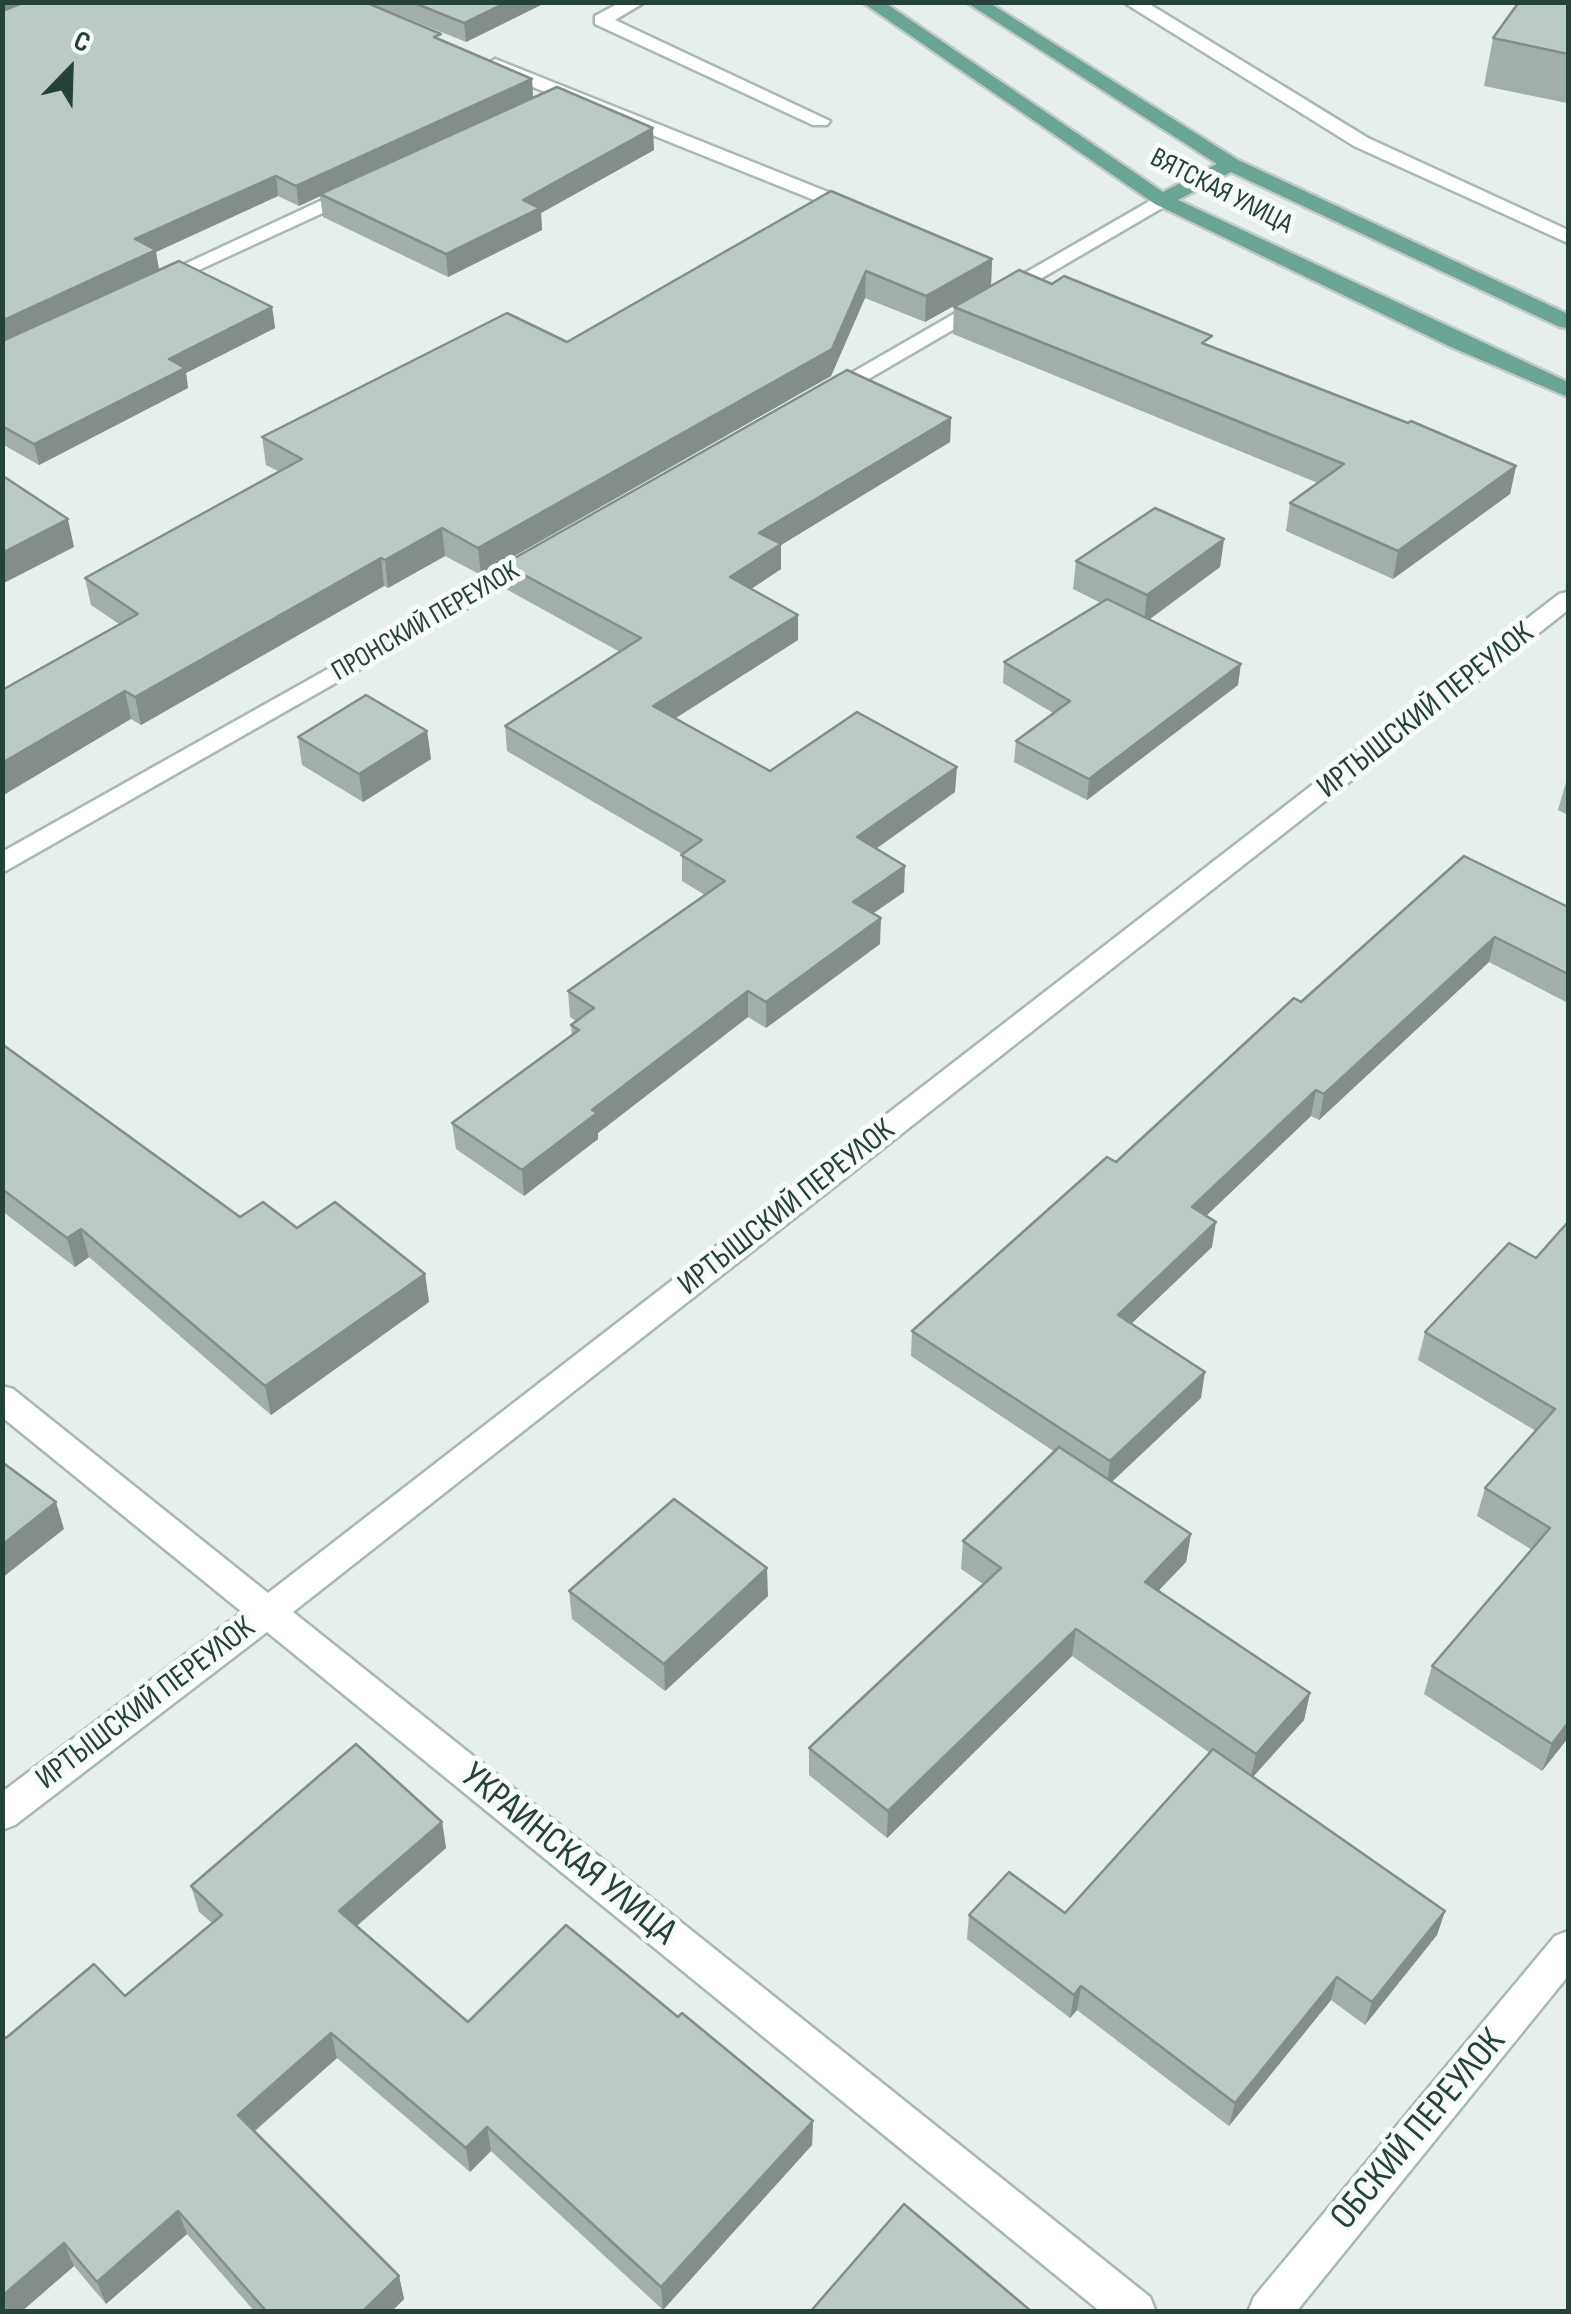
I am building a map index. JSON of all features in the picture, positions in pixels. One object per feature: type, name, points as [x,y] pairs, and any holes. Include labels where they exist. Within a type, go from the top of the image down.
[{"type":"main road","name":"ВЯТСКАЯ УЛИЦА","points":[[871,2],[1162,200],[1568,390]]},
{"type":"main road","name":"ВЯТСКАЯ УЛИЦА","points":[[975,2],[1231,164],[1568,322]]},
{"type":"main road","points":[[1162,200],[1231,164]]},
{"type":"street","points":[[636,2],[601,20],[820,121]]},
{"type":"street","points":[[1132,2],[1361,142],[1568,237]]},
{"type":"street","points":[[478,59],[879,220]]},
{"type":"street","points":[[530,110],[566,94]]},
{"type":"street","points":[[143,289],[372,183]]},
{"type":"street","points":[[801,408],[1017,275],[1162,200]]},
{"type":"street","name":"ПРОНСКИЙ ПЕРЕУЛОК","points":[[2,864],[558,547]]},
{"type":"street","name":"ИРТЫШСКИЙ ПЕРЕУЛОК","points":[[2,1814],[1568,600]]},
{"type":"street","name":"УКРАИНСКАЯ УЛИЦА","points":[[2,1398],[1135,2312]]},
{"type":"street","name":"ОБСКИЙ ПЕРЕУЛОК","points":[[1269,2312],[1568,1948]]},
{"type":"building","points":[[25,2],[365,2],[532,79],[296,186],[276,176],[135,239],[156,250],[2,321],[2,11]]},
{"type":"building","points":[[412,2],[507,2],[464,23]]},
{"type":"building","points":[[1519,2],[1568,2],[1568,54],[1493,38]]},
{"type":"building","points":[[557,87],[653,128],[523,200],[540,208],[446,254],[320,194]]},
{"type":"building","points":[[831,191],[992,259],[926,296],[866,271],[832,349],[478,548],[442,528],[385,560],[381,558],[135,697],[125,691],[2,763],[2,688],[138,614],[85,578],[302,459],[262,437],[507,313],[567,342]]},
{"type":"building","points":[[179,261],[272,307],[169,359],[185,368],[34,444],[2,426],[2,341]]},
{"type":"building","points":[[1019,270],[1052,284],[1064,276],[1212,336],[1202,343],[1411,421],[1516,466],[1398,551],[1290,503],[1344,464],[954,307]]},
{"type":"building","points":[[847,370],[951,418],[759,533],[781,544],[730,577],[798,615],[653,706],[770,771],[857,712],[957,767],[857,837],[905,866],[853,902],[881,918],[766,1002],[748,991],[592,1110],[597,1113],[522,1170],[452,1123],[579,1030],[571,1025],[594,1008],[568,991],[725,881],[681,855],[702,840],[505,726],[641,638],[504,564]]},
{"type":"building","points":[[3,476],[68,519],[2,553]]},
{"type":"building","points":[[1155,508],[1224,539],[1147,595],[1076,561]]},
{"type":"building","points":[[1107,599],[1241,664],[1089,779],[1016,741],[1070,701],[1004,662]]},
{"type":"building","points":[[366,695],[427,731],[359,774],[298,737]]},
{"type":"building","points":[[1464,856],[1568,907],[1568,974],[1495,937],[1324,1094],[1316,1090],[1192,1207],[1216,1222],[1118,1315],[1205,1372],[1110,1461],[912,1331],[1107,1157],[1116,1162],[1294,998],[1301,1002]]},
{"type":"building","points":[[2,1044],[240,1217],[263,1202],[297,1228],[335,1202],[425,1274],[265,1386],[81,1229],[67,1238],[2,1189]]},
{"type":"building","points":[[1568,1222],[1568,1723],[1552,1744],[1432,1666],[1550,1528],[1485,1488],[1555,1409],[1425,1332],[1509,1243],[1536,1258]]},
{"type":"building","points":[[1059,1447],[1191,1534],[1145,1582],[1310,1693],[1256,1754],[1076,1629],[888,1811],[809,1748],[1001,1568],[963,1541]]},
{"type":"building","points":[[2,1462],[56,1502],[2,1545]]},
{"type":"building","points":[[674,1499],[767,1568],[664,1664],[569,1591]]},
{"type":"building","points":[[356,1744],[442,1822],[339,1911],[468,2022],[566,1925],[678,2017],[682,2013],[813,2121],[661,2287],[487,2127],[466,2148],[331,2033],[238,2115],[399,2276],[362,2312],[267,2312],[178,2211],[97,2282],[64,2243],[2,2296],[2,2035],[6,2038],[94,1964],[125,1996],[222,1915],[191,1886]]},
{"type":"building","points":[[1213,1749],[1445,1911],[1372,2002],[1337,1977],[1235,2103],[1081,1986],[1074,1995],[969,1915],[1009,1872],[1065,1913]]},
{"type":"building","points":[[904,2204],[1031,2311],[810,2312]]}]
